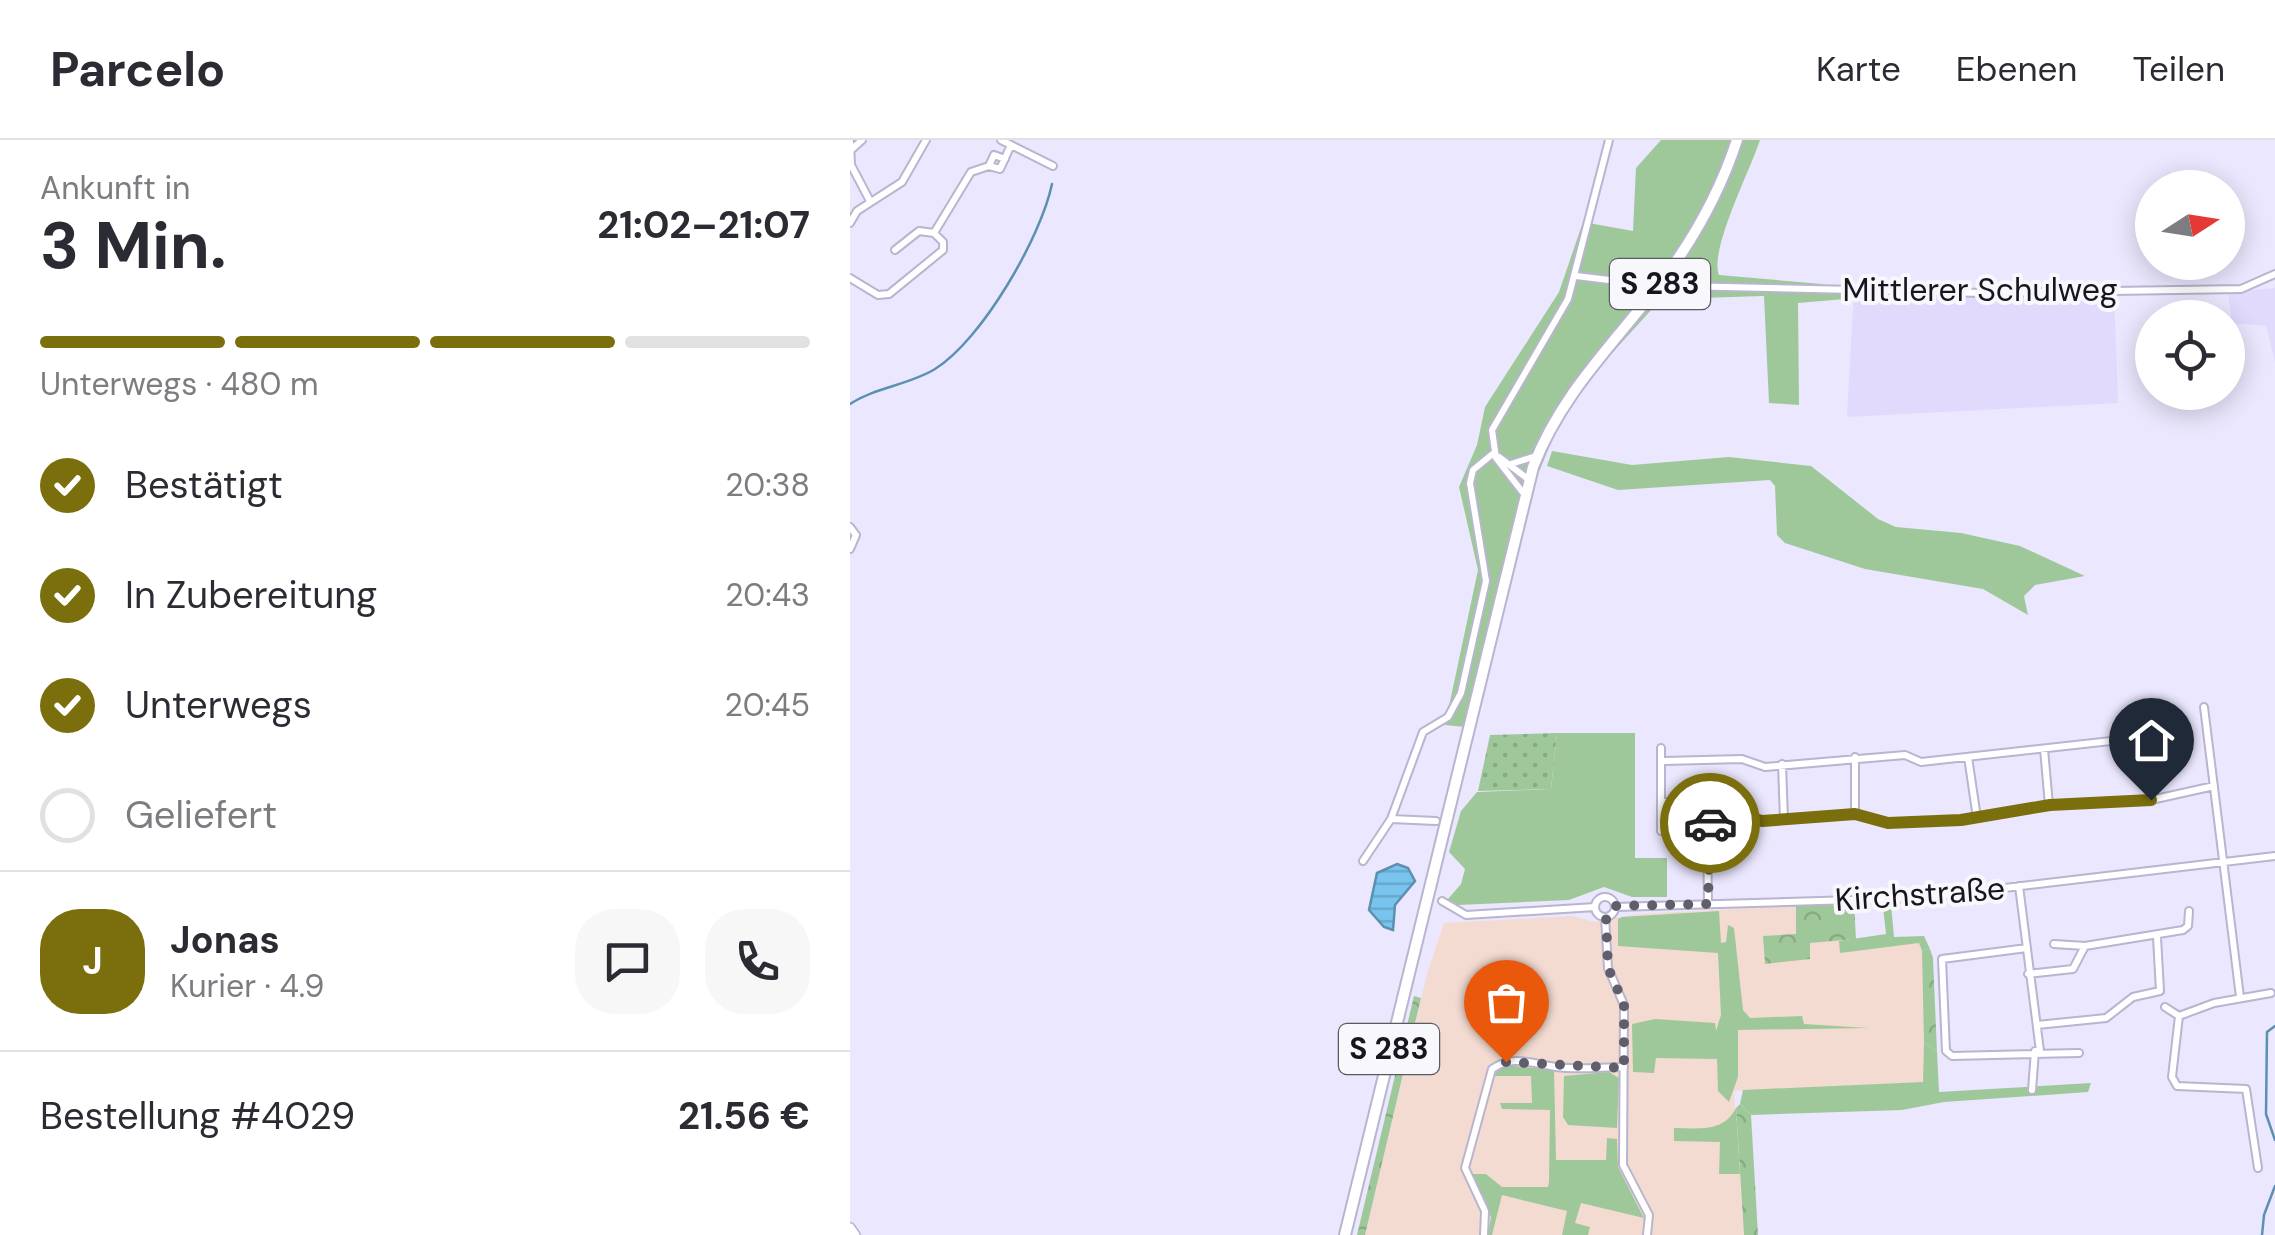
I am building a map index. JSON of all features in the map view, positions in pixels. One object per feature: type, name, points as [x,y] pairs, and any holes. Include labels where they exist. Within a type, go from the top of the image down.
[{"type":"main road","name":"S 283","points":[[1344,1235],[1528,480],[1537,456],[1584,373],[1686,246],[1708,208],[1737,140]]},
{"type":"main road","points":[[850,1228],[855,1235]]},
{"type":"street","points":[[862,140],[851,146],[853,171],[870,202]]},
{"type":"street","points":[[850,223],[870,202],[902,182],[926,140]]},
{"type":"street","points":[[1001,140],[1053,166]]},
{"type":"street","points":[[1524,494],[1495,452],[1492,430],[1562,312],[1576,276],[1609,140]]},
{"type":"street","points":[[934,233],[972,172],[990,166],[1000,170],[1010,146]]},
{"type":"street","points":[[850,278],[878,295],[890,294],[942,250],[943,242],[934,233],[920,232],[894,250]]},
{"type":"street","name":"Mittlerer Schulweg","points":[[1576,276],[1679,286],[1984,293],[2241,289],[2264,283],[2266,275],[2275,274]]},
{"type":"street","points":[[1495,452],[1528,480]]},
{"type":"street","points":[[1363,861],[1392,819],[1424,732],[1448,717],[1460,693],[1486,581],[1470,483],[1473,470],[1495,452]]},
{"type":"street","points":[[1506,463],[1520,464],[1537,456]]},
{"type":"street","points":[[1514,477],[1528,480]]},
{"type":"street","points":[[850,527],[856,535],[850,549]]},
{"type":"street","points":[[2204,707],[2240,997]]},
{"type":"street","points":[[1664,760],[1782,764],[1905,755],[1922,762],[2147,737],[2151,800]]},
{"type":"street","points":[[1661,748],[1661,831]]},
{"type":"street","points":[[2044,749],[2050,805]]},
{"type":"street","points":[[1855,757],[1855,814]]},
{"type":"street","points":[[1968,757],[1978,818]]},
{"type":"street","points":[[1782,764],[1784,820]]},
{"type":"street","points":[[1711,822],[1736,814],[1762,821],[1855,814],[1888,823],[1978,818],[2050,805],[2151,800],[2214,786]]},
{"type":"street","points":[[1662,802],[1685,802],[1711,822]]},
{"type":"street","points":[[1392,819],[1436,821]]},
{"type":"street","points":[[1708,904],[1711,822]]},
{"type":"street","name":"Kirchstraße","points":[[1442,901],[1466,915],[1595,907],[1605,897],[1615,906],[1920,898],[2275,856]]},
{"type":"street","points":[[2020,886],[2028,974],[2038,1025],[2032,1090]]},
{"type":"street","points":[[1615,906],[1606,917],[1608,968],[1624,1004],[1623,1165],[1648,1215],[1647,1235]]},
{"type":"street","points":[[1595,907],[1606,917]]},
{"type":"street","points":[[2054,944],[2085,946],[2157,937],[2188,926],[2189,911]]},
{"type":"street","points":[[2038,1025],[2106,1018],[2133,997],[2160,991],[2157,937]]},
{"type":"street","points":[[2028,974],[2073,969],[2085,946]]},
{"type":"street","points":[[2026,948],[1942,959],[1946,1052],[1952,1056],[2079,1052]]},
{"type":"street","points":[[2179,1016],[2240,997],[2271,993]]},
{"type":"street","points":[[2165,1006],[2179,1016]]},
{"type":"street","points":[[2179,1016],[2173,1083],[2246,1089],[2258,1168]]},
{"type":"street","points":[[1484,1235],[1485,1211],[1465,1168],[1492,1068],[1502,1062],[1528,1060],[1554,1067],[1624,1068]]},
{"type":"shaded area","points":[[2275,288],[2275,362],[2266,326],[2245,324],[2245,300],[2229,300],[2228,292]]},
{"type":"shaded area","points":[[1854,290],[2114,291],[2118,403],[1847,417]]},
{"type":"shaded area","points":[[1796,906],[1796,934],[1764,937],[1766,964],[1809,943],[1888,936],[1888,941],[1924,938],[1926,1082],[1734,1091],[1744,1235],[1365,1235],[1427,974],[1444,923],[1573,916],[1594,922],[1638,914]]},
{"type":"green space","points":[[1661,140],[1760,140],[1725,229],[1717,263],[1719,275],[1822,284],[1822,291],[1841,292],[1845,299],[1798,303],[1799,405],[1769,403],[1764,296],[1668,299],[1653,308],[1583,385],[1559,423],[1534,484],[1475,728],[1445,725],[1478,570],[1459,487],[1477,445],[1485,407],[1559,292],[1583,222],[1633,231],[1636,168]]},
{"type":"green space","points":[[1552,451],[1632,465],[1729,457],[1811,466],[1878,519],[1896,527],[1961,533],[2020,546],[2085,576],[2035,585],[2024,596],[2028,615],[1983,589],[1865,569],[1785,543],[1777,535],[1775,486],[1770,480],[1618,490],[1547,466]]},
{"type":"green space","points":[[1557,733],[1635,733],[1635,858],[1667,858],[1667,897],[1632,897],[1604,887],[1569,900],[1458,905],[1448,899],[1461,884],[1465,869],[1449,852],[1461,811],[1477,792],[1551,789]]},
{"type":"green space","points":[[1557,733],[1551,789],[1478,791],[1490,735]]},
{"type":"green space","points":[[1854,904],[1856,939],[1810,943],[1810,959],[1765,964],[1763,936],[1796,934],[1796,906]]},
{"type":"green space","points":[[1877,904],[1891,904],[1894,937],[1924,936],[1930,949],[1922,951],[1919,943],[1840,953],[1839,941],[1886,934],[1883,907]]},
{"type":"green space","points":[[1719,911],[1721,943],[1726,942],[1728,925],[1734,928],[1743,1010],[1750,1018],[1802,1016],[1804,1024],[1868,1028],[1738,1030],[1738,1077],[1729,1102],[1718,1091],[1717,1059],[1656,1058],[1654,1073],[1633,1072],[1632,1024],[1655,1019],[1715,1023],[1716,1031],[1721,1015],[1718,953],[1618,946],[1618,919],[1622,917]]},
{"type":"green space","points":[[1930,949],[1937,1052],[1924,1042],[1922,951]]},
{"type":"green space","points":[[1414,996],[1421,998],[1365,1235],[1357,1235]]},
{"type":"green space","points":[[1924,1042],[1937,1052],[1939,1092],[2091,1083],[2088,1092],[1944,1102],[1902,1110],[1751,1115],[1740,1104],[1743,1090],[1923,1082]]},
{"type":"green space","points":[[1504,1065],[1554,1070],[1556,1160],[1606,1160],[1607,1138],[1617,1139],[1618,1167],[1644,1218],[1581,1203],[1575,1223],[1590,1227],[1588,1235],[1562,1235],[1567,1211],[1502,1195],[1492,1235],[1488,1235],[1491,1217],[1470,1174],[1486,1174],[1502,1187],[1548,1187],[1549,1182],[1550,1110],[1502,1109],[1500,1103],[1532,1103],[1531,1076],[1492,1076]]},
{"type":"green space","points":[[1609,1072],[1619,1078],[1617,1128],[1568,1125],[1563,1117],[1564,1076]]},
{"type":"green space","points":[[1740,1104],[1751,1115],[1758,1235],[1744,1235],[1736,1108]]},
{"type":"green space","points":[[1736,1108],[1740,1174],[1719,1174],[1720,1142],[1674,1141],[1674,1128],[1717,1125]]},
{"type":"water","points":[[1397,864],[1408,868],[1415,881],[1395,905],[1393,930],[1384,927],[1369,910],[1377,873]]},
{"type":"waterway","points":[[850,404],[935,369],[972,335],[1023,258],[1052,184]]},
{"type":"waterway","points":[[2275,1026],[2267,1032],[2266,1114],[2275,1140]]},
{"type":"waterway","points":[[2262,1235],[2264,1215],[2275,1186]]},
{"type":"way so far","points":[[1506,1062],[1531,1060],[1554,1067],[1624,1068],[1624,1004],[1608,968],[1606,917],[1615,906],[1708,904],[1710,823]]},
{"type":"route","points":[[1710,823],[1720,816],[1736,814],[1762,821],[1855,814],[1888,823],[1961,820],[2050,805],[2151,800]]}]
